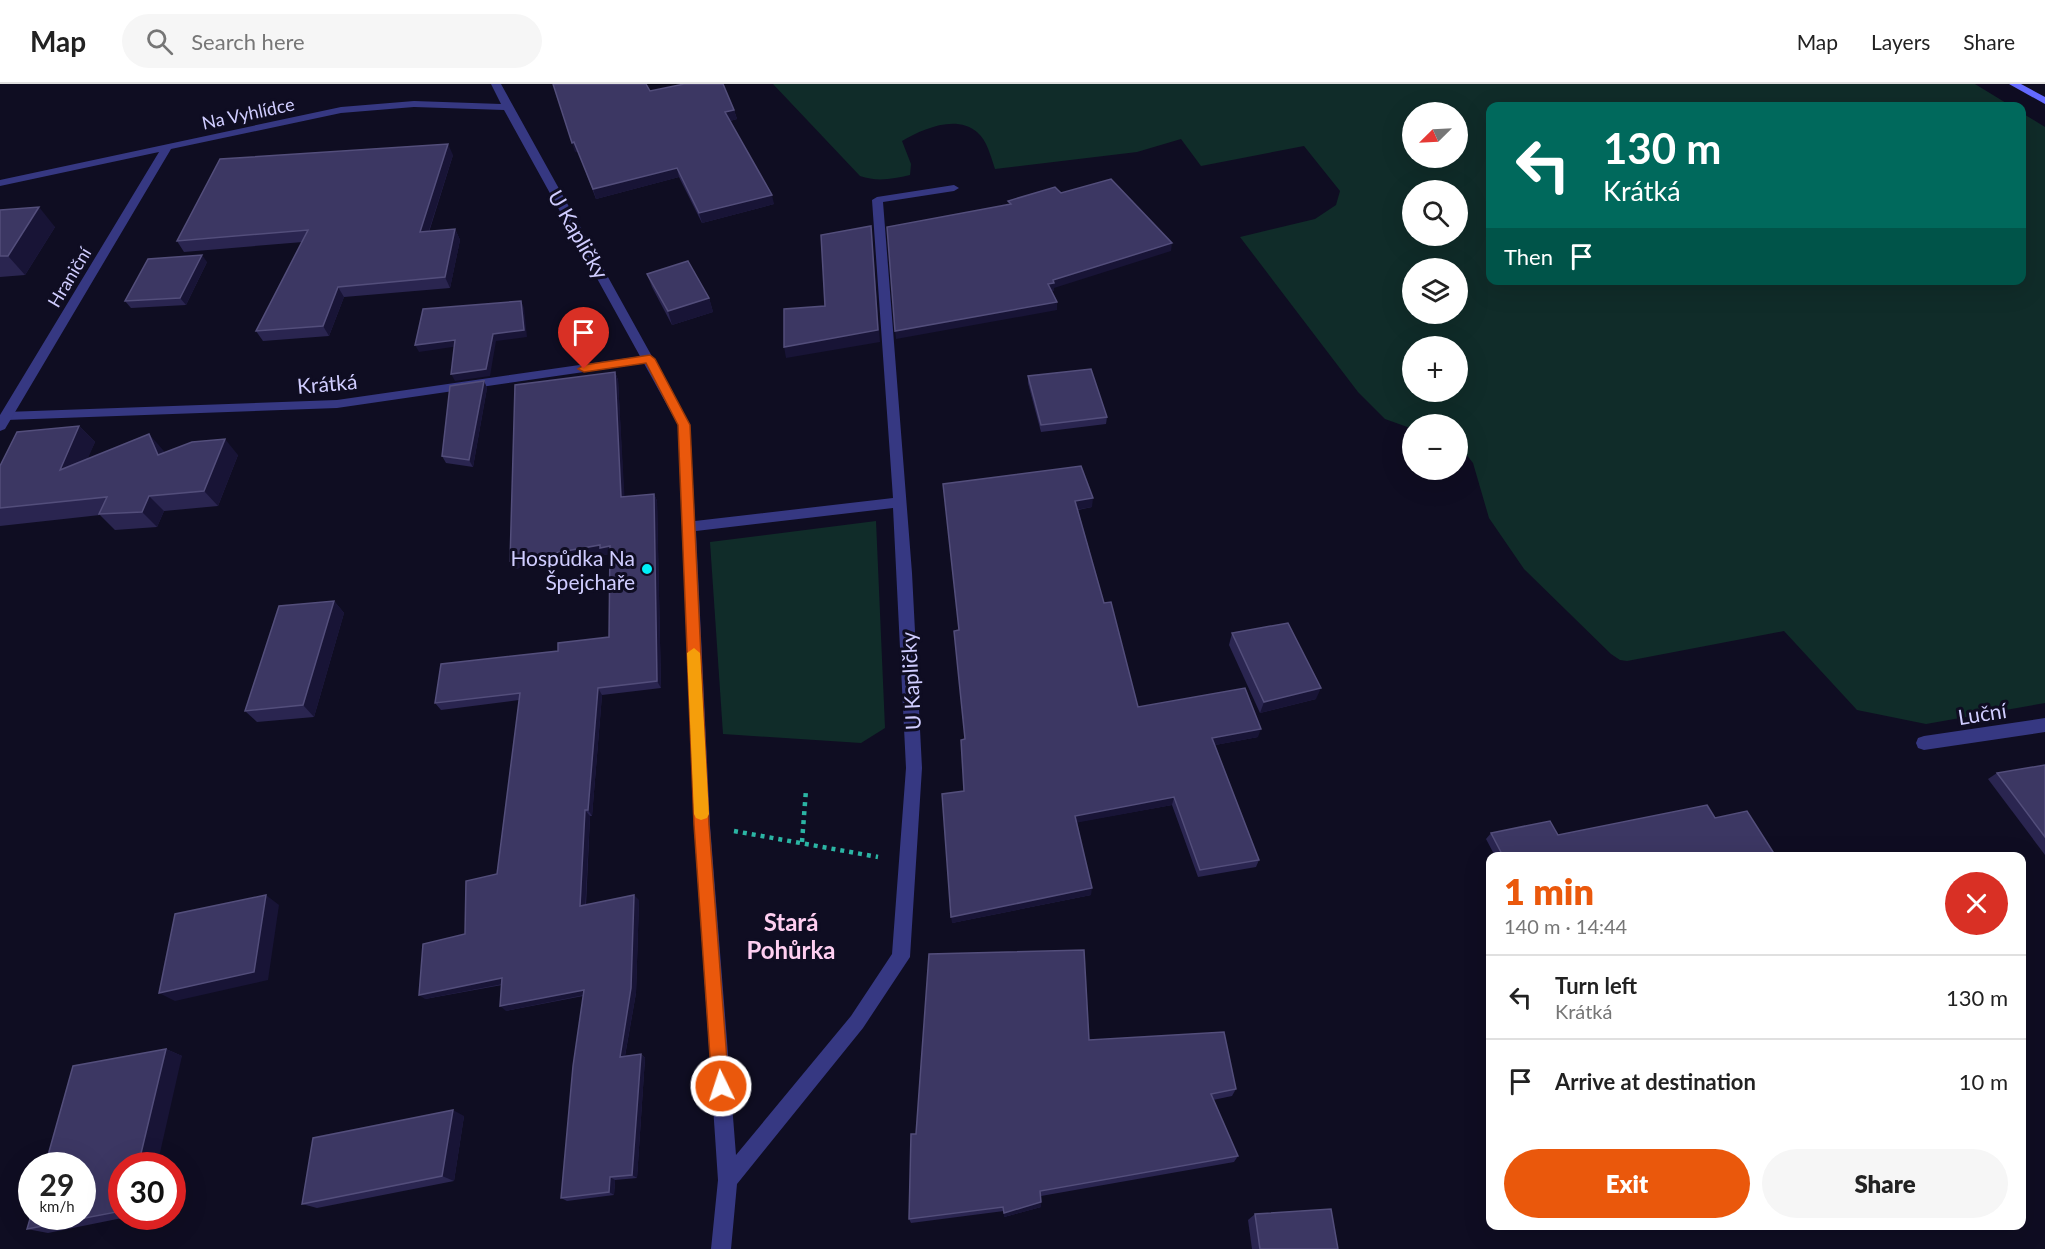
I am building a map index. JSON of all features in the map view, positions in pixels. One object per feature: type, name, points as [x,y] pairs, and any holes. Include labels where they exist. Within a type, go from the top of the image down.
[{"type":"main road","points":[[2014,84],[2045,101]]},
{"type":"street","points":[[496,84],[507,107]]},
{"type":"street","name":"Na Vyhlídce","points":[[0,183],[341,110],[414,104],[507,107]]},
{"type":"street","name":"U Kapličky","points":[[507,107],[650,359],[684,425],[702,825],[728,1180],[722,1249]]},
{"type":"street","name":"Hraniční","points":[[3,421],[168,146]]},
{"type":"street","name":"U Kapličky","points":[[728,1180],[857,1022],[901,957],[914,768],[900,502],[878,200],[954,188]]},
{"type":"street","name":"Krátká","points":[[3,421],[337,404],[650,359]]},
{"type":"street","points":[[687,527],[900,502]]},
{"type":"street","name":"Luční","points":[[1924,743],[2045,725]]},
{"type":"path","points":[[802,842],[806,790]]},
{"type":"path","points":[[702,825],[908,862]]},
{"type":"green space","points":[[773,84],[1975,84],[2004,102],[1486,102],[1486,285],[2026,285],[2026,115],[2045,127],[2045,703],[1926,724],[1857,710],[1784,631],[1627,661],[1620,660],[1611,654],[1524,569],[1489,518],[1473,463],[1468,457],[1468,414],[1402,414],[1402,425],[1385,419],[1358,392],[1240,237],[1315,219],[1336,205],[1340,191],[1304,146],[1201,166],[1181,139],[1137,152],[995,169],[988,149],[977,132],[959,124],[949,124],[929,128],[902,141],[911,164],[910,175],[879,179],[860,176]]},
{"type":"green space","points":[[876,521],[885,728],[861,743],[723,734],[710,542]]},
{"type":"building","points":[[553,84],[646,84],[650,91],[684,84],[723,84],[734,110],[725,112],[772,195],[699,213],[677,168],[593,189],[574,142],[572,143]]},
{"type":"building","points":[[448,144],[420,232],[455,229],[445,277],[338,287],[323,326],[256,331],[308,230],[177,241],[220,159]]},
{"type":"building","points":[[1111,179],[1172,243],[1053,280],[1054,283],[1048,284],[1057,302],[895,331],[887,227],[1011,204],[1008,201],[1055,187],[1061,193]]},
{"type":"building","points":[[39,207],[8,256],[0,256],[0,210]]},
{"type":"building","points":[[871,226],[878,330],[784,347],[784,309],[825,306],[821,235]]},
{"type":"building","points":[[202,255],[180,298],[125,301],[148,259]]},
{"type":"building","points":[[688,261],[709,298],[668,311],[647,274]]},
{"type":"building","points":[[521,301],[524,330],[493,334],[486,369],[451,374],[455,340],[415,345],[423,309]]},
{"type":"building","points":[[1091,369],[1107,417],[1041,425],[1028,376]]},
{"type":"building","points":[[615,372],[621,497],[654,494],[657,681],[598,688],[588,810],[585,810],[580,906],[634,895],[631,988],[620,1057],[641,1054],[632,1175],[610,1177],[609,1192],[561,1198],[573,1066],[584,990],[500,1006],[502,978],[419,995],[423,944],[465,934],[466,881],[497,874],[520,693],[435,703],[441,664],[558,651],[558,643],[609,637],[610,546],[600,548],[600,545],[510,561],[515,385]]},
{"type":"building","points":[[484,381],[469,460],[442,456],[450,386]]},
{"type":"building","points":[[79,426],[60,470],[149,434],[158,455],[192,442],[225,439],[204,491],[149,496],[142,512],[99,514],[107,497],[0,508],[0,466],[17,432]]},
{"type":"building","points":[[1081,466],[1093,498],[1075,501],[1104,603],[1111,602],[1138,707],[1245,688],[1261,729],[1212,738],[1259,860],[1200,870],[1174,797],[1075,816],[1092,888],[951,917],[942,794],[964,791],[961,740],[965,739],[954,631],[959,630],[943,484]]},
{"type":"building","points":[[334,601],[303,705],[245,711],[279,606]]},
{"type":"building","points":[[1288,623],[1321,688],[1264,702],[1232,633]]},
{"type":"building","points":[[2045,765],[2045,837],[1997,773]]},
{"type":"building","points":[[1707,805],[1715,818],[1747,811],[1773,852],[1501,852],[1491,833],[1550,821],[1558,835]]},
{"type":"building","points":[[266,895],[254,972],[159,993],[175,914]]},
{"type":"building","points":[[1084,950],[1089,1040],[1224,1032],[1236,1089],[1211,1094],[1238,1156],[1040,1191],[1041,1202],[1004,1213],[1003,1207],[909,1219],[911,1134],[916,1134],[929,954]]},
{"type":"building","points":[[166,1049],[141,1152],[108,1152],[108,1214],[96,1216],[96,1152],[49,1152],[73,1066]]},
{"type":"building","points":[[453,1110],[442,1176],[302,1204],[313,1138]]},
{"type":"building","points":[[1331,1209],[1338,1249],[1260,1249],[1255,1214]]},
{"type":"slow traffic","points":[[694,653],[701,814]]},
{"type":"place","name":"Hospůdka Na Špejchaře","points":[[647,569]]},
{"type":"district","name":"Stará Pohůrka","points":[[791,935]]},
{"type":"route","points":[[584,369],[650,359],[684,425],[702,825],[721,1086]]}]
